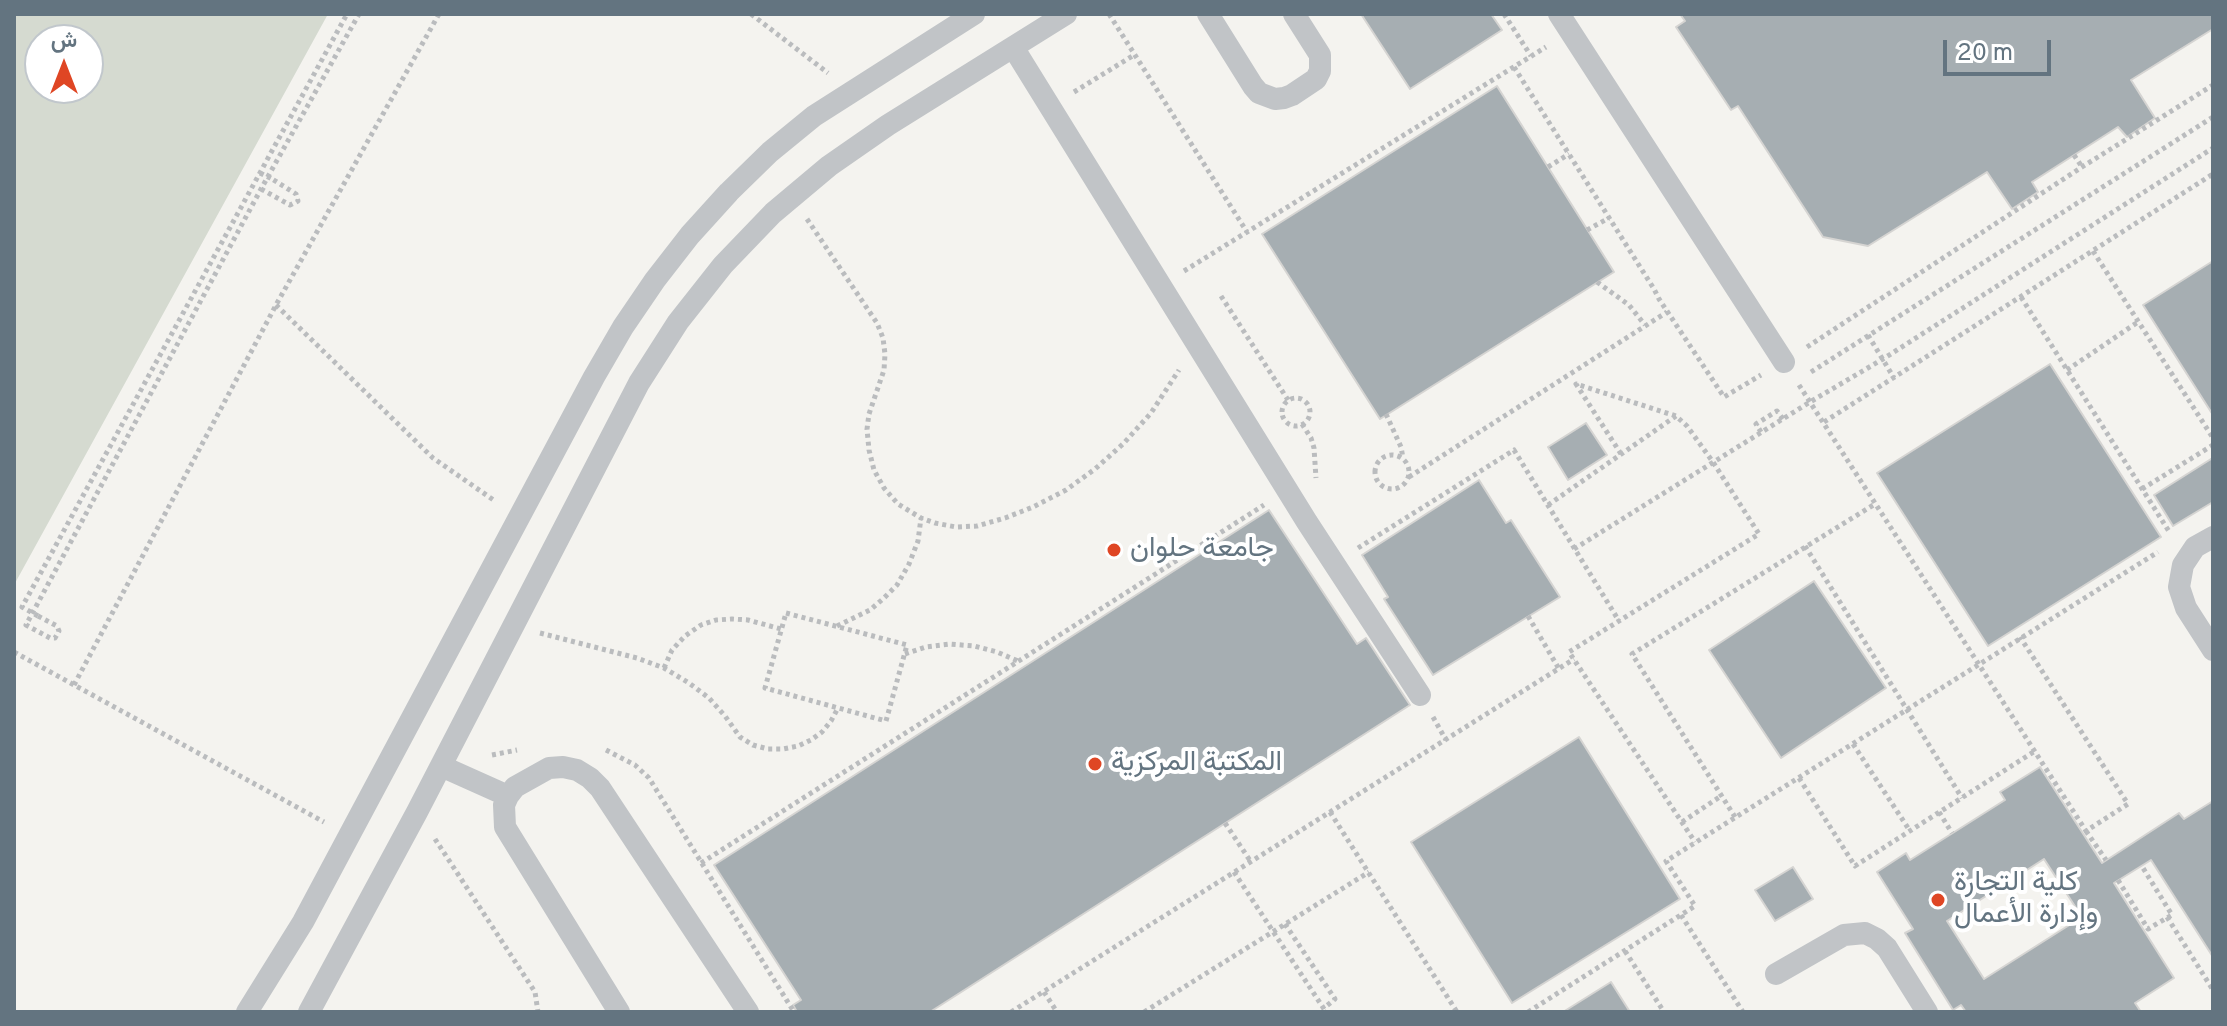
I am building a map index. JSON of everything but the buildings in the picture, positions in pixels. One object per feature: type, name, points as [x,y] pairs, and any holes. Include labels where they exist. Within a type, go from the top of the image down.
[{"type":"lane","points":[[247,1012],[303,922],[594,377],[655,280],[690,235],[770,152],[851,91],[974,14]]},
{"type":"lane","points":[[309,1012],[417,812],[639,383],[678,322],[723,265],[773,213],[829,166],[1066,14]]},
{"type":"lane","points":[[1208,14],[1253,86],[1259,93],[1275,99],[1292,95],[1316,79],[1320,71],[1320,55],[1294,14]]},
{"type":"lane","points":[[1565,23],[1784,362]]},
{"type":"lane","points":[[1013,47],[1287,490],[1420,695]]},
{"type":"lane","points":[[2213,537],[2195,547],[2183,565],[2179,587],[2186,608],[2213,650]]},
{"type":"lane","points":[[441,766],[508,796]]},
{"type":"lane","points":[[619,1012],[505,827],[504,805],[508,796],[515,787],[549,768],[577,770],[600,788],[748,1012]]},
{"type":"lane","points":[[1776,974],[1844,935],[1865,933],[1887,948],[1927,1012]]},
{"type":"path","points":[[347,14],[22,607],[38,616],[57,626],[59,631],[55,638],[50,638],[26,625],[261,189],[359,14]]},
{"type":"path","points":[[74,685],[276,305],[439,14]]},
{"type":"path","points":[[751,14],[851,91]]},
{"type":"path","points":[[1109,14],[1247,232]]},
{"type":"path","points":[[1504,14],[1531,56]]},
{"type":"path","points":[[1160,285],[1514,67],[1531,56],[1565,23]]},
{"type":"path","points":[[1050,107],[1134,55]]},
{"type":"path","points":[[1514,67],[1667,312],[1724,397],[1784,362],[2213,85]]},
{"type":"path","points":[[1797,381],[2213,117]]},
{"type":"path","points":[[1574,549],[1883,359],[2213,148]]},
{"type":"path","points":[[1548,167],[1569,154]]},
{"type":"path","points":[[2074,155],[2082,167]]},
{"type":"path","points":[[260,173],[296,194],[298,201],[290,205],[261,189]]},
{"type":"path","points":[[1824,422],[2213,174]]},
{"type":"path","points":[[792,197],[877,323],[883,338],[885,362],[869,414],[869,450],[874,470],[884,488],[898,504],[921,518],[956,527],[977,526],[1033,507],[1066,490],[1123,444],[1151,413],[1195,341]]},
{"type":"path","points":[[1587,230],[1609,218]]},
{"type":"path","points":[[2093,251],[2213,438]]},
{"type":"path","points":[[1597,282],[1629,305],[1645,325]]},
{"type":"path","points":[[1221,296],[1288,400]]},
{"type":"path","points":[[2021,297],[2169,532]]},
{"type":"path","points":[[276,305],[433,458],[479,491],[521,515]]},
{"type":"path","points":[[1409,477],[1407,462],[1391,454],[1383,457],[1375,473],[1378,482],[1385,488],[1403,486],[1409,477],[1667,312]]},
{"type":"path","points":[[2067,370],[2138,322]]},
{"type":"path","points":[[1868,335],[1894,378]]},
{"type":"path","points":[[1784,362],[2106,860]]},
{"type":"path","points":[[1621,454],[1576,384],[1676,416],[1713,462],[1759,534],[1569,652],[1695,842]]},
{"type":"path","points":[[1303,399],[1308,405],[1308,419],[1302,424],[1294,426],[1282,415],[1288,400],[1303,399]]},
{"type":"path","points":[[1761,432],[1756,424],[1777,411],[1783,419]]},
{"type":"path","points":[[1386,414],[1403,459]]},
{"type":"path","points":[[1548,505],[1676,416]]},
{"type":"path","points":[[2142,489],[2213,445]]},
{"type":"path","points":[[1334,564],[1514,450],[1619,621]]},
{"type":"path","points":[[701,863],[1287,490]]},
{"type":"path","points":[[1735,817],[1632,654],[1875,504]]},
{"type":"path","points":[[836,626],[870,610],[897,585],[918,541],[921,518]]},
{"type":"path","points":[[1805,546],[1962,798]]},
{"type":"path","points":[[1528,1012],[1695,906],[1666,861],[2162,549]]},
{"type":"path","points":[[786,613],[907,645],[886,721],[765,688],[781,629],[786,613]]},
{"type":"path","points":[[1528,616],[1559,669]]},
{"type":"path","points":[[664,668],[672,650],[701,625],[732,619],[781,629]]},
{"type":"path","points":[[514,626],[664,668],[709,698],[740,737],[768,749],[798,746],[811,740],[822,732],[838,708]]},
{"type":"path","points":[[2020,637],[2128,804],[2086,831]]},
{"type":"path","points":[[904,655],[926,647],[950,644],[974,646],[1018,661]]},
{"type":"path","points":[[14,652],[349,836]]},
{"type":"path","points":[[1011,1012],[1574,659]]},
{"type":"path","points":[[1853,744],[1910,831]]},
{"type":"path","points":[[1799,778],[1855,866],[2035,751]]},
{"type":"path","points":[[1682,822],[1722,796]]},
{"type":"path","points":[[417,812],[531,984],[538,1001],[538,1012]]},
{"type":"path","points":[[1330,812],[1457,1012]]},
{"type":"path","points":[[1939,812],[1952,833]]},
{"type":"path","points":[[1225,823],[1251,862]]},
{"type":"path","points":[[2118,880],[2148,929],[2172,915],[2143,868]]},
{"type":"path","points":[[1234,872],[1325,1010],[1335,999],[1285,924]]},
{"type":"path","points":[[1144,1012],[1369,872]]},
{"type":"path","points":[[1681,915],[1743,1012]]},
{"type":"path","points":[[2167,917],[2213,990]]},
{"type":"path","points":[[1625,951],[1664,1012]]},
{"type":"path","points":[[1044,992],[1057,1012]]},
{"type":"shaded area","points":[[14,14],[328,14],[14,585]]},
{"type":"place","name":"جامعة حلوان","points":[[1114,550]]},
{"type":"place","name":"المكتبة المركزية","points":[[1095,764]]},
{"type":"place","name":"كلية التجارة وإدارة الأعمال","points":[[1938,900]]}]
